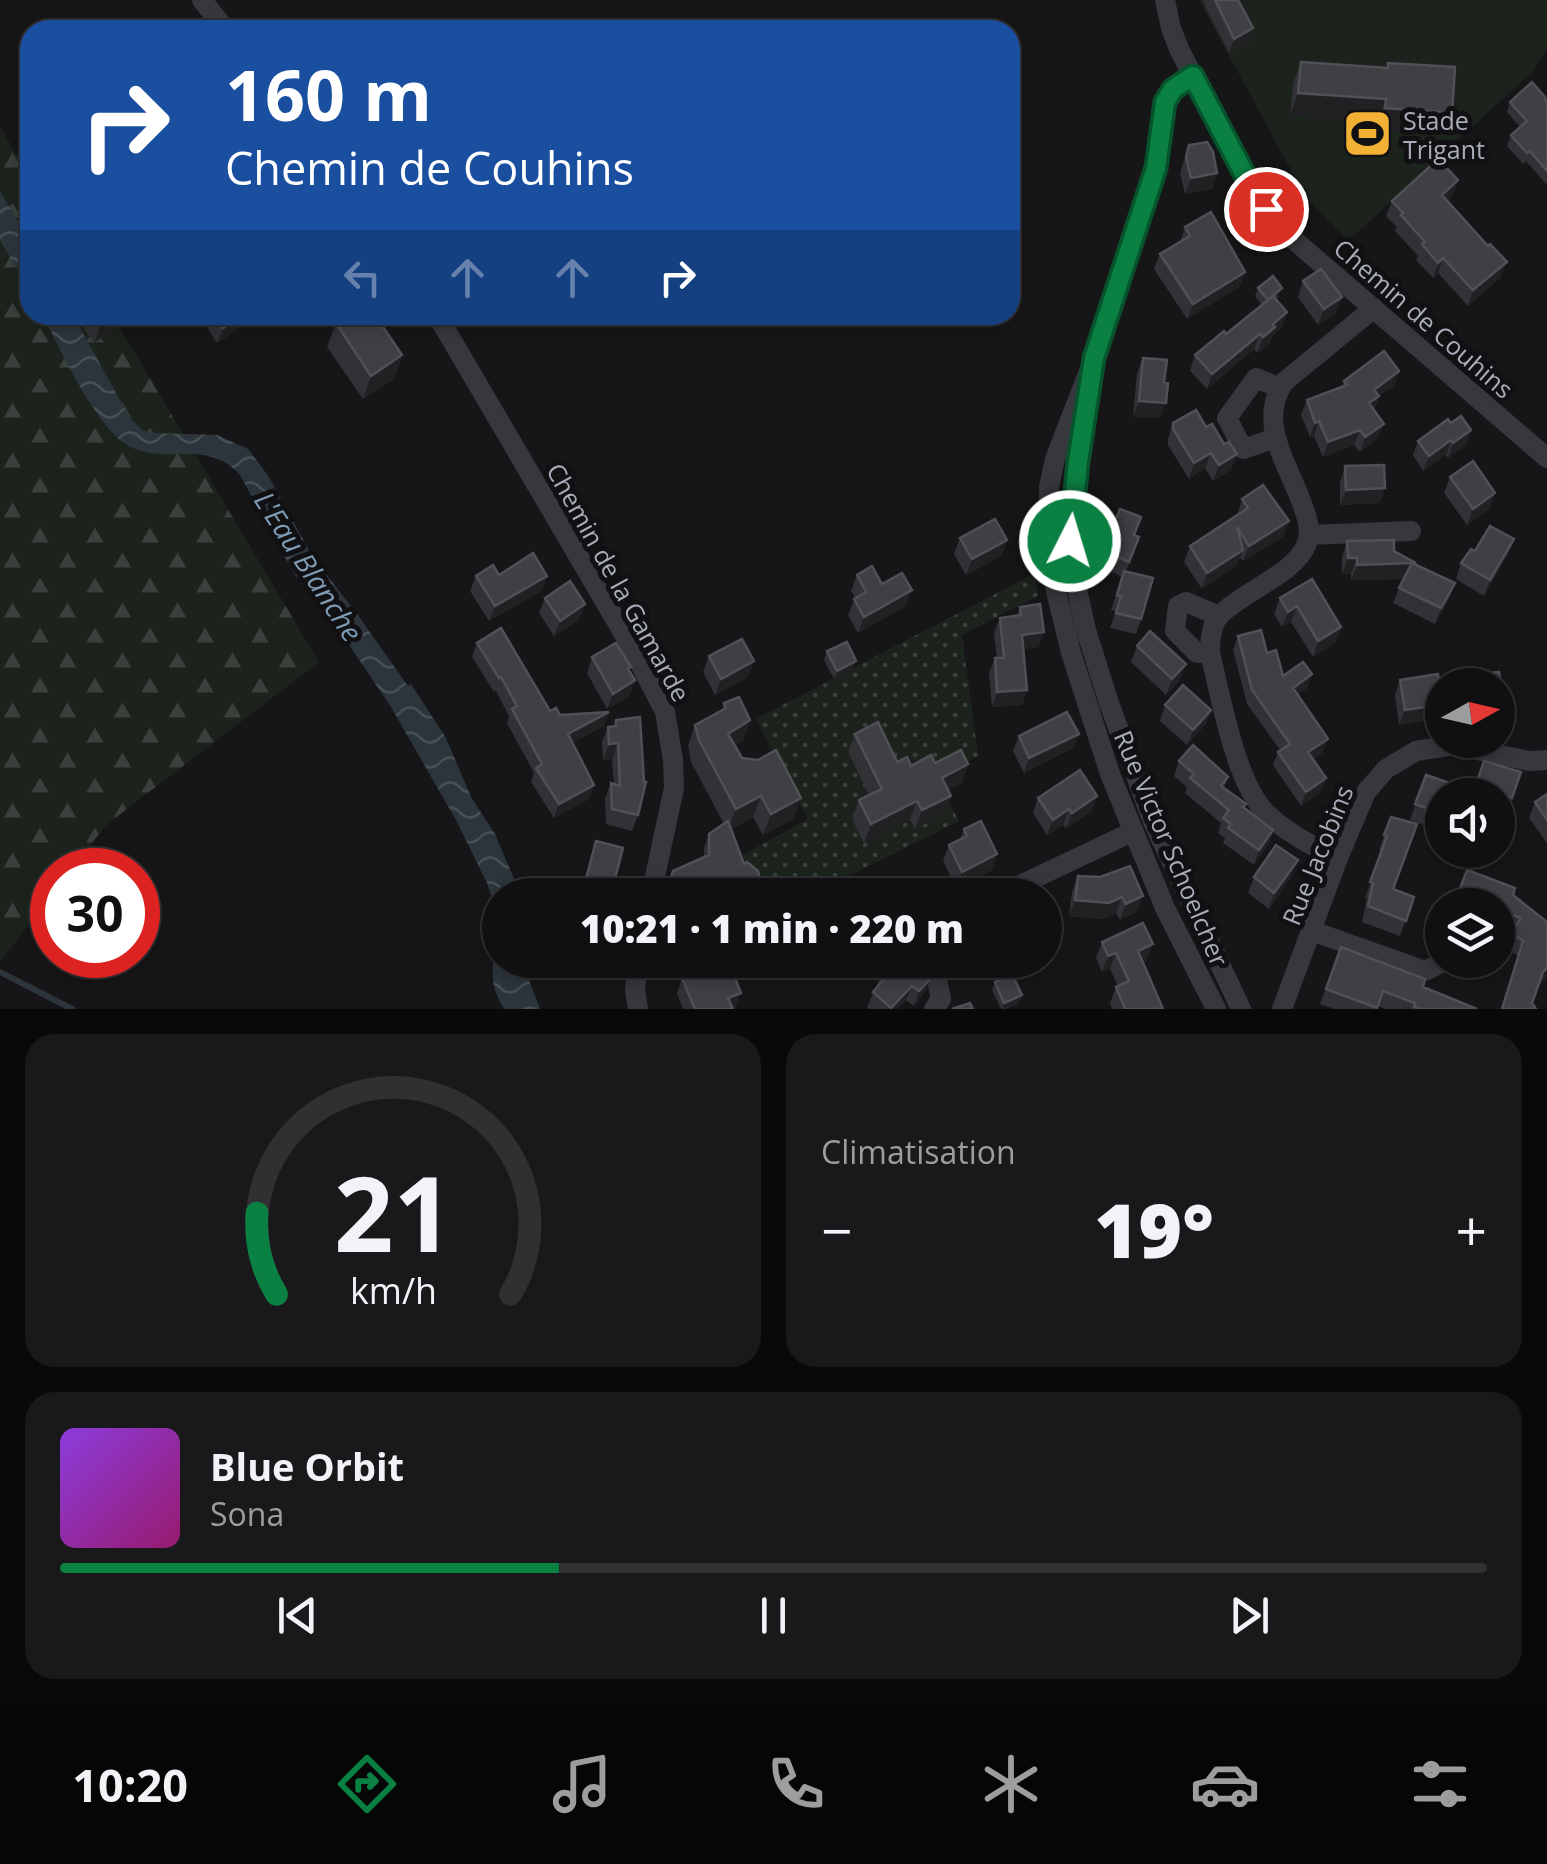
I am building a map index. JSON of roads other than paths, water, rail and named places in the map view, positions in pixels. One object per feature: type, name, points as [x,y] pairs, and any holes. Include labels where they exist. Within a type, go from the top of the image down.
[{"type":"street","points":[[202,0],[218,20]]},
{"type":"street","name":"Chemin de Couhins","points":[[1165,0],[1171,28],[1193,76],[1248,181],[1276,222],[1547,458]]},
{"type":"street","name":"Rue Victor Schoelcher","points":[[1193,76],[1173,89],[1165,102],[1156,168],[1094,358],[1054,459],[1048,487],[1048,558],[1084,699],[1132,832],[1216,1009]]},
{"type":"street","points":[[1338,858],[1281,826],[1251,793],[1238,762],[1210,640],[1219,616],[1296,560],[1309,535],[1307,517],[1276,438],[1272,410],[1280,388],[1374,308]]},
{"type":"street","name":"Chemin de la Gamarde","points":[[444,325],[622,629],[665,712],[674,760],[674,788],[655,878]]},
{"type":"street","name":"Rue Victor Schoelcher","points":[[1094,358],[1070,541],[1086,630],[1153,822],[1241,1009]]},
{"type":"street","points":[[1276,438],[1243,449],[1226,418],[1256,378],[1280,388]]},
{"type":"street","points":[[1309,535],[1410,531]]},
{"type":"street","points":[[1210,652],[1197,653],[1175,632],[1178,606],[1186,602],[1219,616]]},
{"type":"street","name":"Rue Jacobins","points":[[1282,1009],[1366,792],[1386,769],[1416,750],[1454,745],[1529,761],[1547,760]]},
{"type":"street","points":[[1035,878],[1132,832]]},
{"type":"street","points":[[1312,931],[1425,970]]},
{"type":"street","points":[[636,978],[638,1009]]},
{"type":"street","points":[[934,1009],[941,999],[936,978]]},
{"type":"water","points":[[0,191],[20,224],[20,274],[0,240]]},
{"type":"water","points":[[48,325],[79,325],[130,418],[142,430],[217,435],[248,449],[269,477],[312,556],[408,686],[411,684],[446,738],[471,797],[495,834],[514,878],[485,878],[391,707],[339,630],[293,572],[240,475],[214,458],[157,454],[129,446],[92,406]]},
{"type":"water","points":[[528,978],[540,1009],[504,1009],[493,981]]},
{"type":"waterway","name":"L'Eau Blanche","points":[[0,972],[72,1009]]},
{"type":"place","name":"Stade Trigant","points":[[1368,134]]}]
